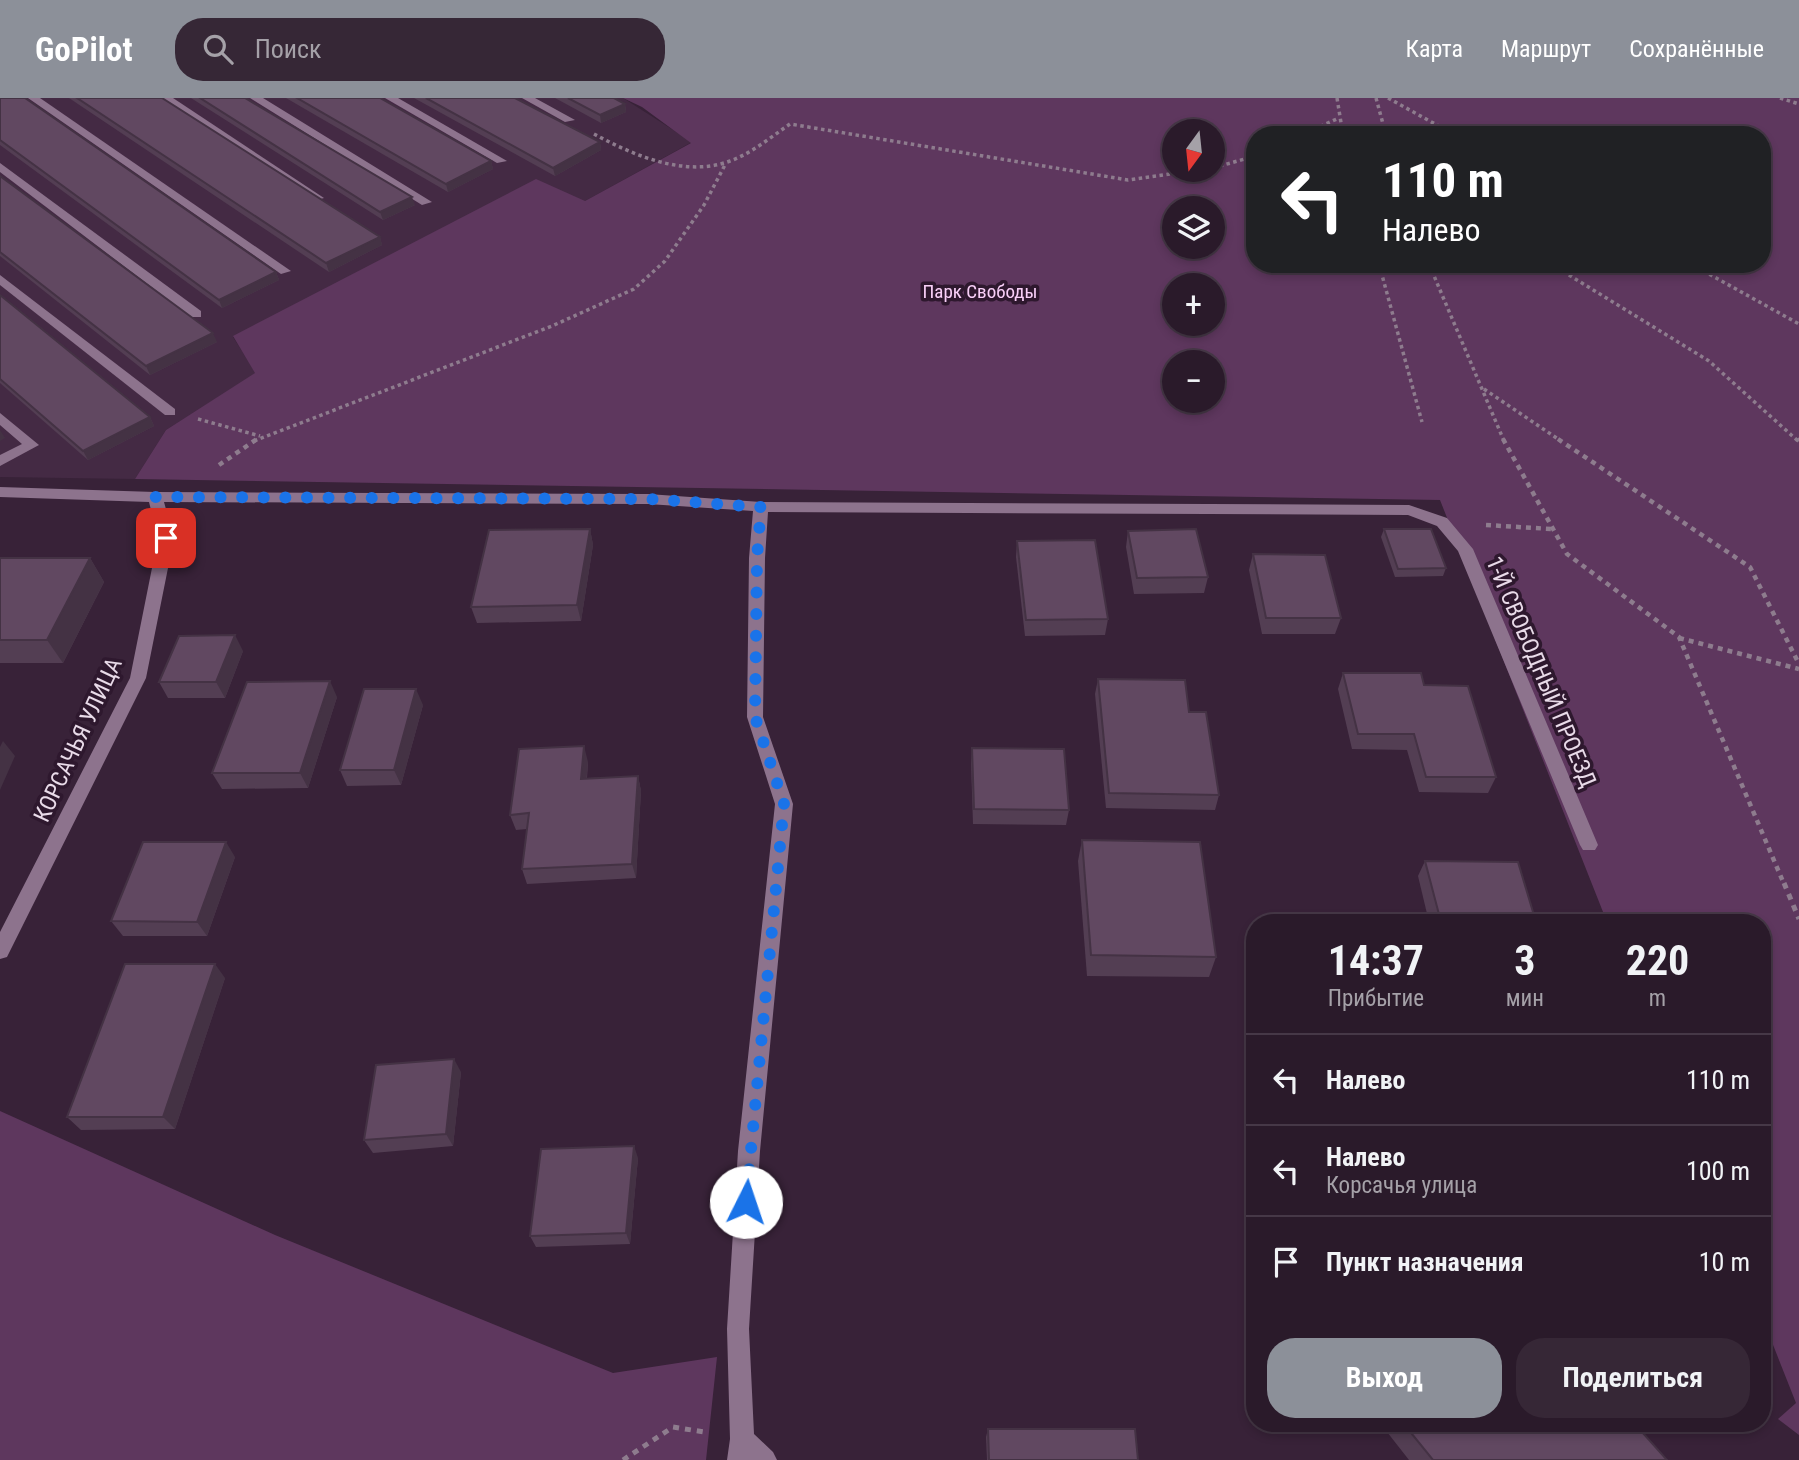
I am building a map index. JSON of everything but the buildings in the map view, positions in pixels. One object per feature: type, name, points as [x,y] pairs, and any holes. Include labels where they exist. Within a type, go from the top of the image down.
[{"type":"street","points":[[33,98],[285,271]]},
{"type":"street","points":[[166,98],[330,205]]},
{"type":"street","points":[[255,98],[426,202]]},
{"type":"street","points":[[390,98],[501,161]]},
{"type":"street","points":[[527,98],[569,120]]},
{"type":"street","points":[[0,166],[196,314]]},
{"type":"street","points":[[0,279],[170,412]]},
{"type":"street","points":[[0,417],[32,445],[0,461]]},
{"type":"street","points":[[0,492],[155,497],[648,499],[761,507],[1409,510],[1442,522]]},
{"type":"street","name":"КОРСАЧЬЯ УЛИЦА","points":[[0,951],[138,678],[166,538],[155,497]]},
{"type":"street","points":[[761,507],[757,558],[755,717],[784,804],[749,1151],[738,1329],[741,1449],[765,1460]]},
{"type":"street","name":"1-Й СВОБОДНЫЙ ПРОЕЗД","points":[[1442,522],[1465,549],[1589,845]]},
{"type":"path","points":[[1337,98],[1341,126]]},
{"type":"path","points":[[1376,98],[1384,126]]},
{"type":"path","points":[[1388,98],[1439,126]]},
{"type":"path","points":[[1780,98],[1799,104]]},
{"type":"path","points":[[1321,126],[1339,118]]},
{"type":"path","points":[[569,120],[615,147],[672,166],[726,163],[790,124],[1128,180],[1162,175]]},
{"type":"path","points":[[1225,166],[1246,160]]},
{"type":"path","points":[[155,497],[219,465],[261,436],[552,326],[634,289],[665,261],[704,205],[726,163]]},
{"type":"path","points":[[1381,273],[1422,422]]},
{"type":"path","points":[[1433,273],[1510,455],[1567,554],[1679,637],[1799,667]]},
{"type":"path","points":[[1566,273],[1709,361],[1799,441]]},
{"type":"path","points":[[1706,273],[1799,324]]},
{"type":"path","points":[[1481,387],[1751,567],[1799,667]]},
{"type":"path","points":[[170,412],[261,436]]},
{"type":"path","points":[[1442,522],[1552,529]]},
{"type":"path","points":[[1679,637],[1799,919]]},
{"type":"path","points":[[623,1460],[673,1427],[741,1449]]},
{"type":"shaded area","points":[[0,98],[623,98],[692,142],[585,201],[233,337],[256,373],[166,430],[135,479],[0,477]]},
{"type":"green space","name":"Парк Свободы","points":[[623,98],[1799,98],[1799,1435],[1778,1419],[1796,1403],[1771,1340],[1771,914],[1604,914],[1440,500],[135,479],[166,430],[255,373],[233,336],[536,179],[585,201],[691,143],[642,107]]},
{"type":"green space","points":[[0,1111],[275,1235],[613,1373],[717,1357],[706,1460],[0,1460]]},
{"type":"route","points":[[166,538],[155,497],[648,499],[761,507],[757,558],[755,717],[784,804],[746,1202]]}]
